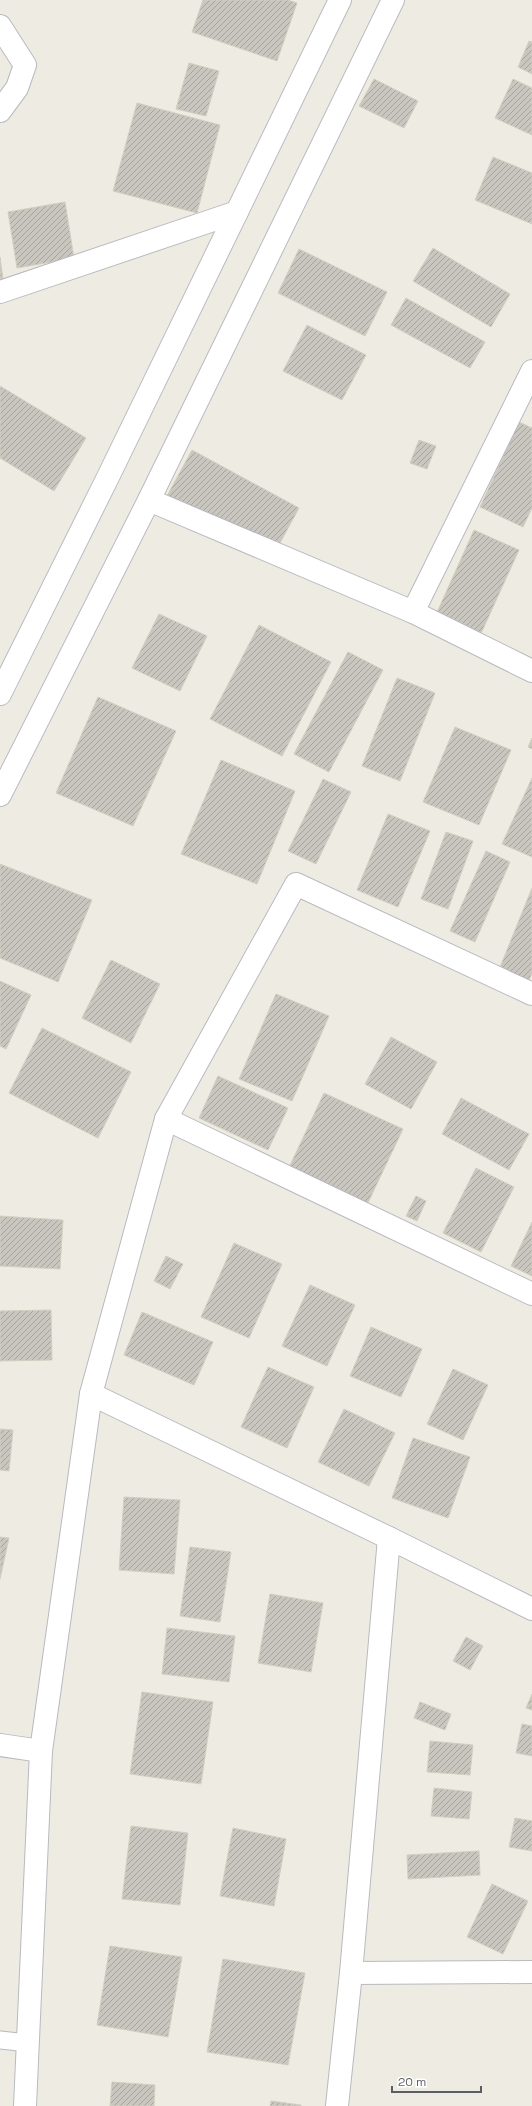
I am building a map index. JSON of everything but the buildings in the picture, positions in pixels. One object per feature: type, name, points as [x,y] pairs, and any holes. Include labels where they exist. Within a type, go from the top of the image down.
[{"type":"street","points":[[0,694],[340,0]]},
{"type":"street","points":[[0,795],[149,500],[393,0]]},
{"type":"street","points":[[0,26],[25,65],[17,88],[0,111]]},
{"type":"street","points":[[0,292],[237,212]]},
{"type":"street","points":[[413,612],[532,371]]},
{"type":"street","points":[[149,500],[413,612],[532,671]]},
{"type":"street","points":[[24,2106],[41,1751],[91,1394],[166,1119],[296,884],[532,994]]},
{"type":"street","points":[[166,1119],[532,1294]]},
{"type":"street","points":[[91,1394],[390,1538],[532,1609]]},
{"type":"street","points":[[337,2106],[351,1973],[390,1538]]},
{"type":"street","points":[[0,1745],[41,1751]]},
{"type":"street","points":[[351,1973],[532,1972]]},
{"type":"lane","points":[[0,2040],[28,2043]]}]
